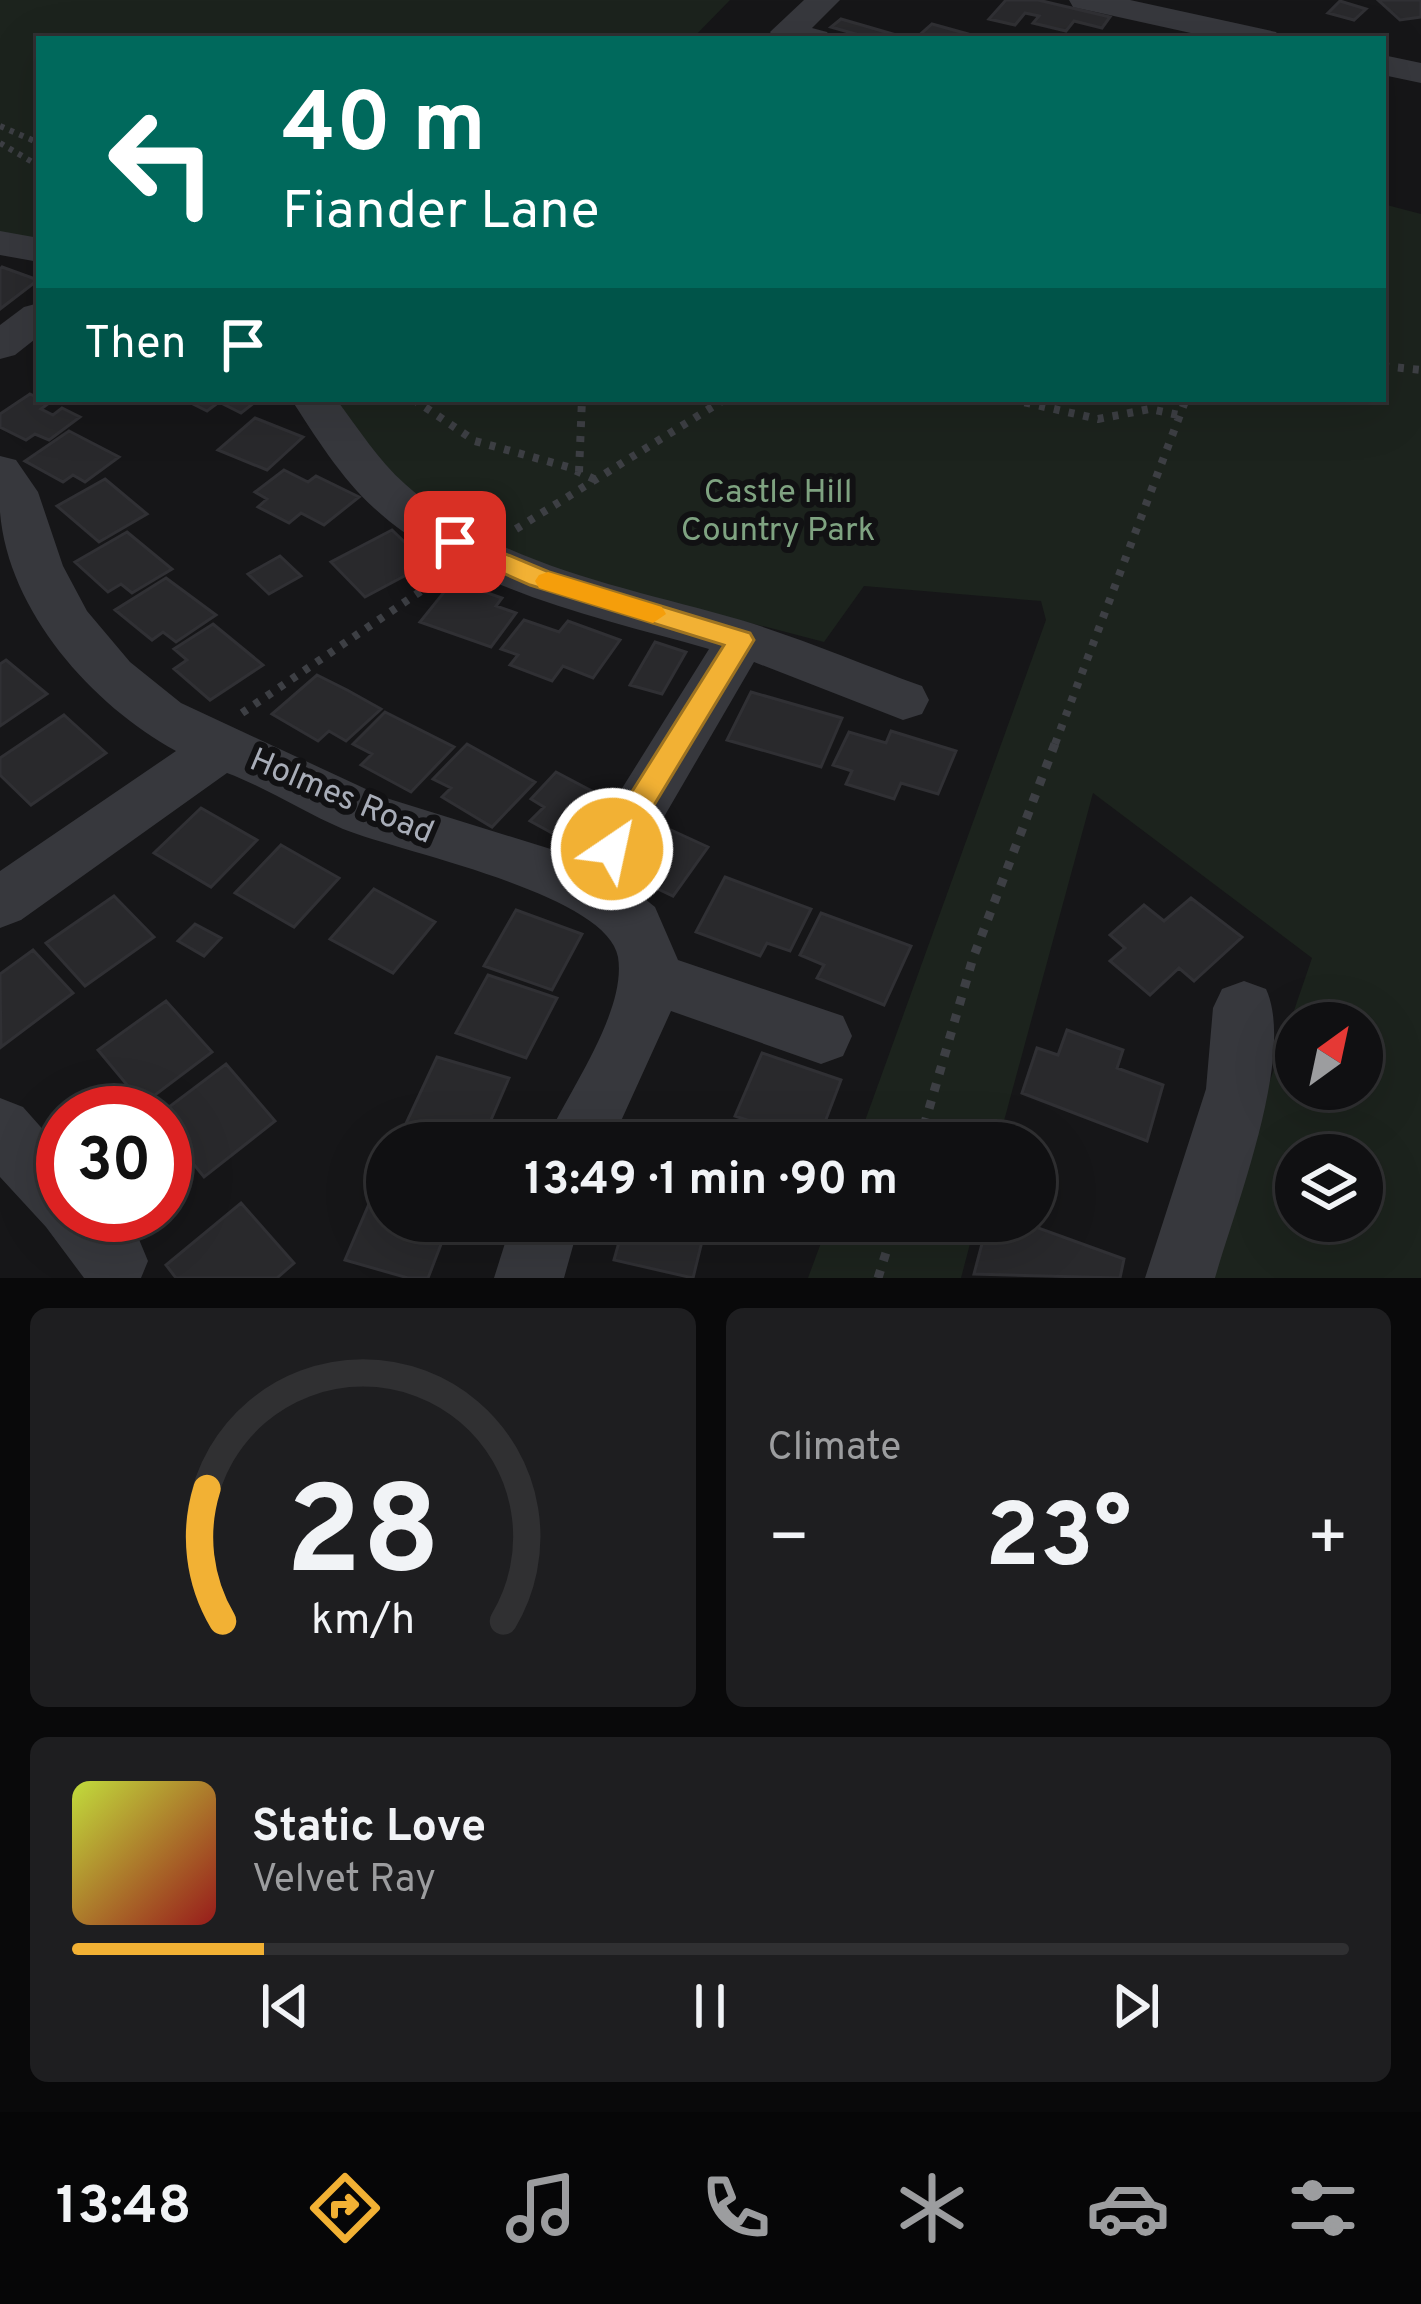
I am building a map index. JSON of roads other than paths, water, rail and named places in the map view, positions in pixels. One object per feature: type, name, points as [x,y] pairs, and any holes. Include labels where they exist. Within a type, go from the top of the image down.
[{"type":"street","points":[[799,36],[787,32],[824,0]]},
{"type":"street","points":[[1085,0],[1250,36]]},
{"type":"street","points":[[1265,0],[1273,36]]},
{"type":"street","points":[[1386,66],[1421,74]]},
{"type":"street","points":[[0,243],[36,249]]},
{"type":"street","points":[[0,346],[36,318]]},
{"type":"street","points":[[315,402],[372,478],[399,504],[477,554],[540,579],[786,653],[903,700]]},
{"type":"street","points":[[6,496],[76,640],[121,683],[210,745]]},
{"type":"street","points":[[581,885],[641,806],[741,640]]},
{"type":"street","name":"Holmes Road","points":[[0,903],[210,745],[258,762],[380,820],[581,885],[622,911],[639,931],[648,951],[648,976]]},
{"type":"street","points":[[588,1122],[626,1042],[648,976],[820,1036]]},
{"type":"street","points":[[1180,1278],[1238,1089],[1244,1008]]},
{"type":"street","points":[[0,1128],[36,1170]]},
{"type":"street","points":[[529,1278],[540,1242]]},
{"type":"park label","name":"Castle Hill Country Park","points":[[778,513]]}]
